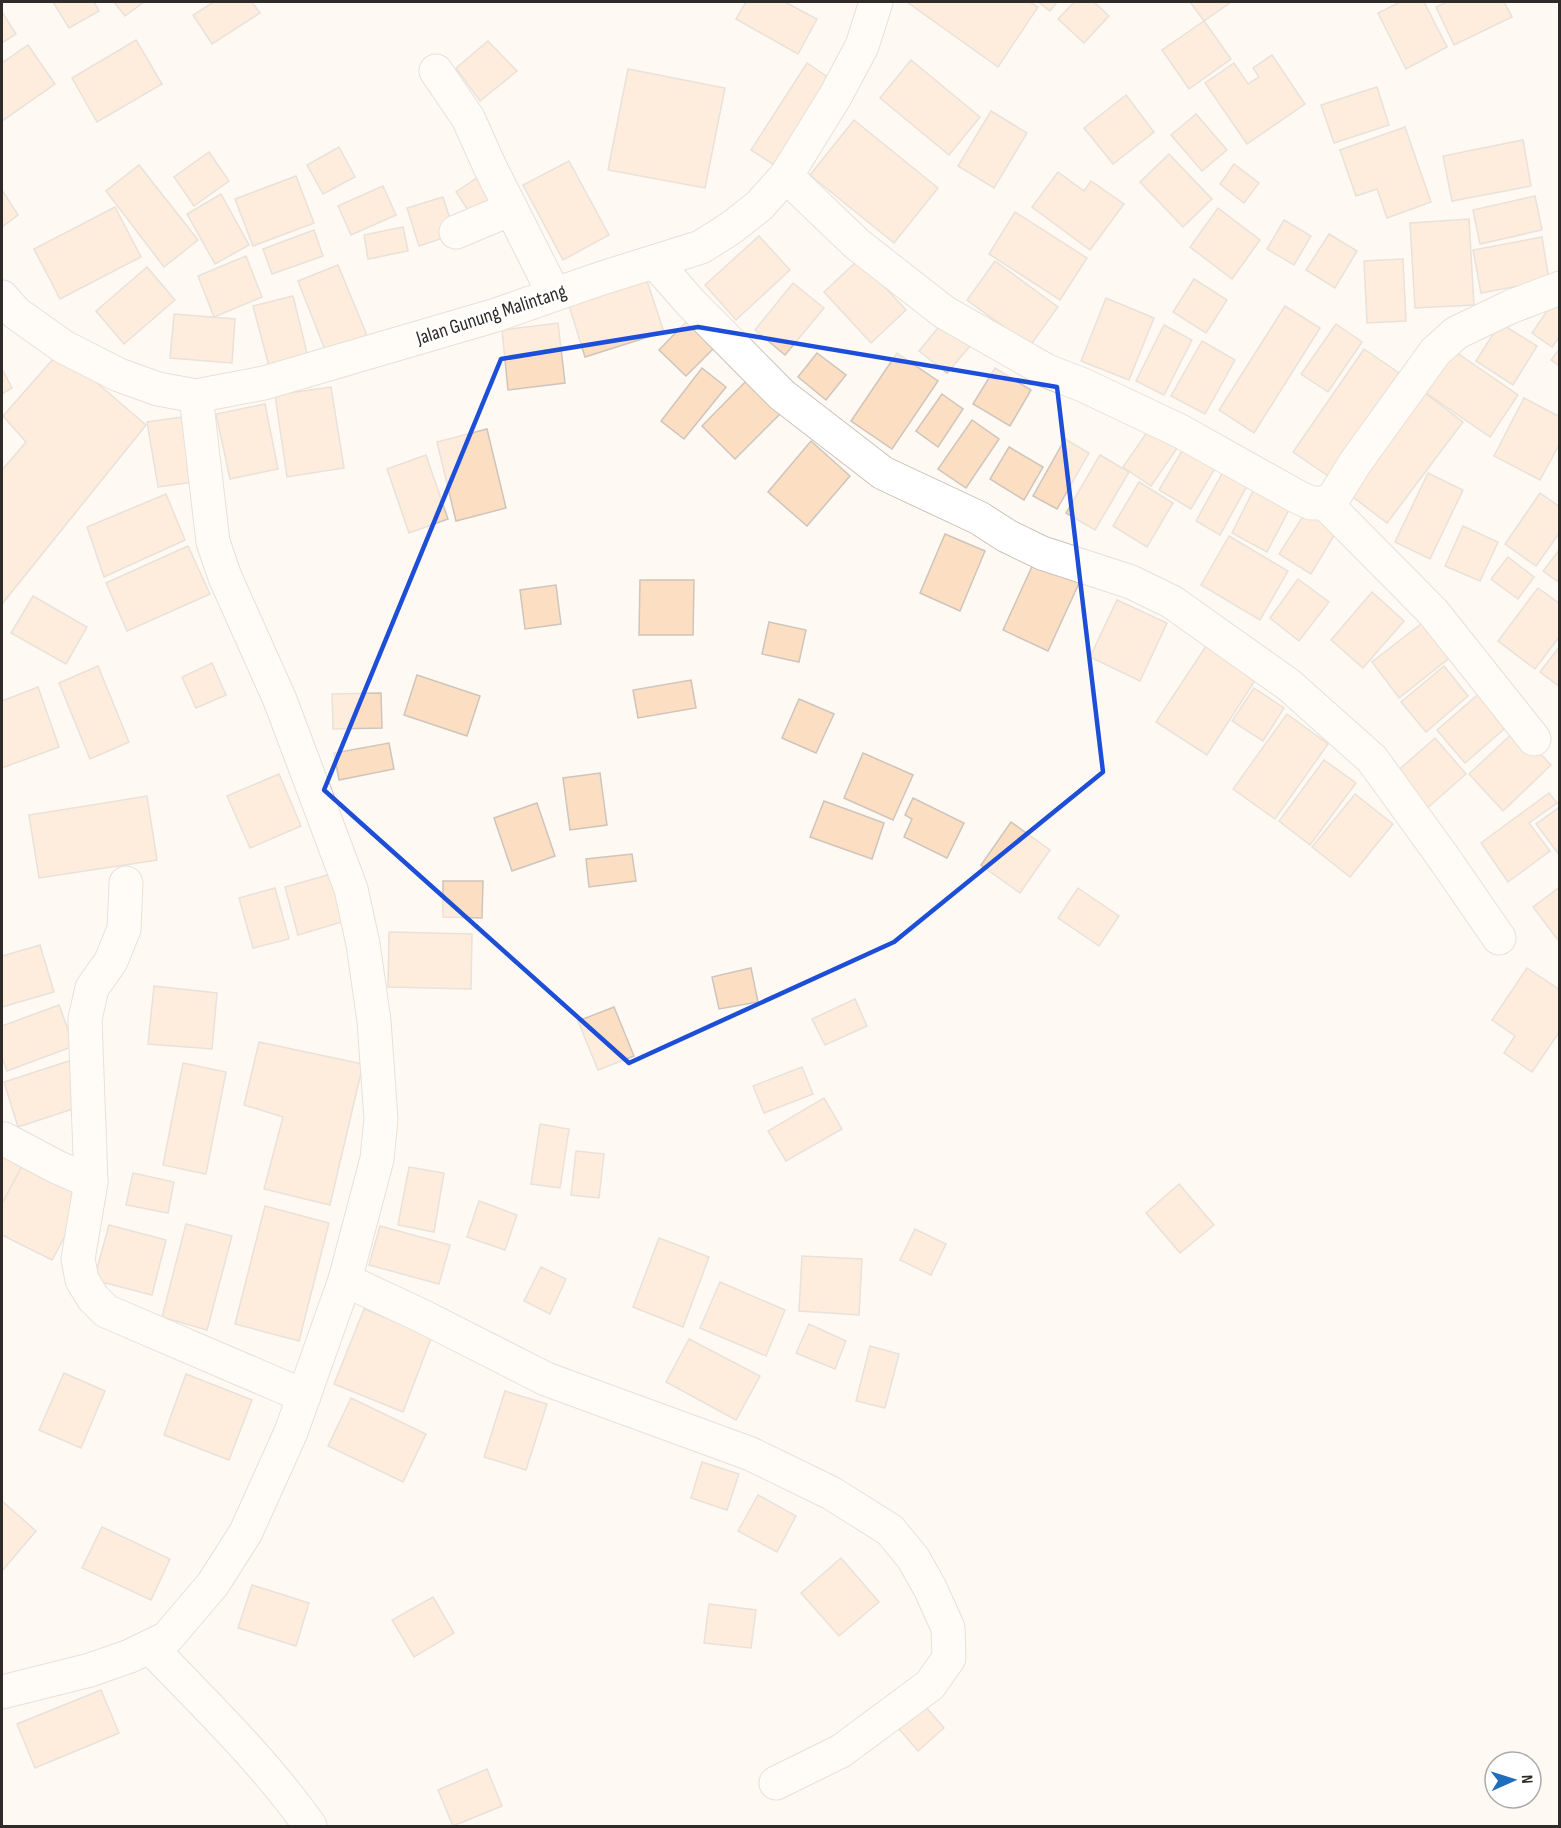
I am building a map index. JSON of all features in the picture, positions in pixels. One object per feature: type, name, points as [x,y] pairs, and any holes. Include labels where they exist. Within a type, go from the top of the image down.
[{"type":"street","name":"Jalan Gunung Malintang","points":[[2,297],[16,313],[64,347],[119,375],[158,389],[196,396],[275,379],[496,315],[701,247],[731,228],[759,206],[786,176],[836,95],[862,46],[876,2]]},
{"type":"street","points":[[436,71],[468,118],[554,294]]},
{"type":"street","points":[[786,176],[857,244],[944,312],[1047,371],[1083,385],[1180,432],[1311,502],[1325,503],[1334,497],[1435,352],[1456,333],[1510,307],[1560,288]]},
{"type":"street","points":[[456,232],[511,209]]},
{"type":"street","points":[[656,262],[690,302],[782,395],[819,426],[883,473],[979,518],[1007,536],[1042,553],[1131,582],[1172,602],[1289,685],[1372,759],[1499,938]]},
{"type":"street","points":[[2,1692],[90,1670],[150,1647],[168,1638],[206,1593],[246,1532],[291,1432],[345,1280],[377,1159],[381,1119],[374,1021],[363,944],[351,889],[280,700],[225,577],[213,542],[196,396]]},
{"type":"street","points":[[1325,503],[1432,612],[1534,739]]},
{"type":"street","points":[[126,883],[124,929],[111,961],[92,988],[85,1019],[91,1182],[78,1258],[82,1280],[93,1298],[106,1311],[304,1396]]},
{"type":"street","points":[[4,1139],[91,1182]]},
{"type":"street","points":[[345,1280],[546,1379],[751,1454],[831,1493],[890,1530],[913,1558],[930,1588],[948,1628],[949,1658],[930,1685],[841,1751],[776,1783]]},
{"type":"street","points":[[150,1647],[279,1784],[310,1827]]},
{"type":"highlighted area","points":[[698,327],[1057,387],[1103,772],[894,942],[629,1063],[324,790],[501,359]]},
{"type":"building","points":[[53,2],[94,2],[99,11],[69,28]]},
{"type":"building","points":[[114,2],[144,2],[125,16]]},
{"type":"building","points":[[214,2],[252,2],[260,13],[212,44],[193,15]]},
{"type":"building","points":[[746,2],[785,2],[817,19],[798,54],[736,19]]},
{"type":"building","points":[[907,2],[1030,2],[1038,7],[998,67]]},
{"type":"building","points":[[1038,2],[1057,2],[1050,11]]},
{"type":"building","points":[[1074,2],[1094,2],[1109,16],[1084,43],[1058,19]]},
{"type":"building","points":[[1190,2],[1231,2],[1204,21]]},
{"type":"building","points":[[1400,2],[1424,2],[1447,47],[1406,69],[1378,13]]},
{"type":"building","points":[[1447,2],[1504,2],[1512,17],[1454,45],[1436,7]]},
{"type":"building","points":[[2,12],[16,34],[2,43]]},
{"type":"building","points":[[1204,21],[1231,59],[1189,89],[1162,50]]},
{"type":"building","points":[[136,40],[162,84],[97,122],[72,78]]},
{"type":"building","points":[[488,41],[517,71],[480,101],[456,68]]},
{"type":"building","points":[[28,45],[55,84],[2,121],[2,63]]},
{"type":"building","points":[[1272,55],[1305,104],[1247,144],[1205,83],[1234,63],[1248,84],[1259,77],[1253,68]]},
{"type":"building","points":[[911,60],[980,117],[949,155],[880,98]]},
{"type":"building","points":[[807,63],[829,78],[774,165],[751,150]]},
{"type":"building","points":[[628,69],[725,88],[705,188],[608,170]]},
{"type":"building","points":[[1377,87],[1389,125],[1334,143],[1321,105]]},
{"type":"building","points":[[1126,95],[1154,132],[1113,164],[1084,128]]},
{"type":"building","points":[[991,111],[1027,133],[994,188],[958,166]]},
{"type":"building","points":[[1196,114],[1227,150],[1202,171],[1171,135]]},
{"type":"building","points":[[854,120],[938,188],[894,243],[810,175]]},
{"type":"building","points":[[1405,127],[1431,202],[1387,218],[1377,189],[1356,196],[1340,150]]},
{"type":"building","points":[[1523,140],[1531,186],[1452,201],[1443,156]]},
{"type":"building","points":[[339,147],[355,177],[323,194],[307,165]]},
{"type":"building","points":[[209,152],[229,181],[194,206],[174,177]]},
{"type":"building","points":[[1169,154],[1212,199],[1183,227],[1140,182]]},
{"type":"building","points":[[569,161],[609,235],[563,260],[523,185]]},
{"type":"building","points":[[1234,164],[1259,183],[1244,203],[1220,184]]},
{"type":"building","points":[[139,165],[198,240],[164,267],[106,191]]},
{"type":"building","points":[[1058,172],[1084,191],[1091,181],[1124,204],[1090,250],[1032,207]]},
{"type":"building","points":[[484,173],[502,200],[474,219],[456,192]]},
{"type":"building","points":[[296,176],[314,223],[253,246],[235,199]]},
{"type":"building","points":[[383,186],[396,215],[351,235],[338,206]]},
{"type":"building","points":[[2,190],[18,215],[2,227]]},
{"type":"building","points":[[221,194],[249,245],[215,264],[187,214]]},
{"type":"building","points":[[1535,196],[1542,230],[1480,244],[1473,210]]},
{"type":"building","points":[[443,197],[455,234],[419,246],[407,208]]},
{"type":"building","points":[[115,207],[141,257],[60,299],[34,249]]},
{"type":"building","points":[[1218,208],[1260,240],[1232,279],[1190,247]]},
{"type":"building","points":[[1015,212],[1087,258],[1060,300],[989,254]]},
{"type":"building","points":[[1469,219],[1474,305],[1415,308],[1410,223]]},
{"type":"building","points":[[1284,220],[1311,236],[1294,265],[1267,249]]},
{"type":"building","points":[[403,227],[408,251],[368,259],[364,235]]},
{"type":"building","points":[[314,230],[323,256],[272,274],[263,249]]},
{"type":"building","points":[[1329,234],[1357,251],[1335,288],[1306,270]]},
{"type":"building","points":[[759,236],[790,270],[736,320],[705,285]]},
{"type":"building","points":[[1542,237],[1549,280],[1481,293],[1473,250]]},
{"type":"building","points":[[246,256],[262,297],[214,317],[198,276]]},
{"type":"building","points":[[859,259],[906,310],[871,343],[824,292]]},
{"type":"building","points":[[1403,259],[1406,321],[1367,323],[1364,261]]},
{"type":"building","points":[[995,261],[1058,307],[1030,346],[967,300]]},
{"type":"building","points":[[338,265],[368,338],[327,355],[298,281]]},
{"type":"building","points":[[147,267],[175,300],[124,344],[96,311]]},
{"type":"building","points":[[645,275],[664,332],[585,357],[567,299]]},
{"type":"building","points":[[1194,279],[1227,300],[1206,333],[1173,312]]},
{"type":"building","points":[[793,283],[824,308],[785,355],[755,330]]},
{"type":"building","points":[[293,296],[309,361],[270,370],[253,306]]},
{"type":"building","points":[[1106,298],[1154,318],[1129,380],[1081,361]]},
{"type":"building","points":[[1553,302],[1560,307],[1560,336],[1552,347],[1532,333]]},
{"type":"building","points":[[1285,306],[1320,328],[1254,433],[1219,410]]},
{"type":"building","points":[[174,314],[235,319],[232,363],[170,358]]},
{"type":"building","points":[[691,317],[718,344],[686,376],[659,350]]},
{"type":"building","points":[[558,323],[565,383],[508,390],[502,330]]},
{"type":"building","points":[[942,323],[970,346],[947,373],[919,351]]},
{"type":"building","points":[[1500,323],[1537,346],[1513,385],[1476,361]]},
{"type":"building","points":[[1336,324],[1362,342],[1328,392],[1301,374]]},
{"type":"building","points":[[1164,325],[1192,340],[1164,395],[1136,381]]},
{"type":"building","points":[[1202,341],[1235,360],[1205,414],[1171,396]]},
{"type":"building","points":[[1450,348],[1518,395],[1490,437],[1422,390]]},
{"type":"building","points":[[1560,348],[1560,366],[1551,360]]},
{"type":"building","points":[[1364,349],[1399,373],[1328,476],[1293,452]]},
{"type":"building","points":[[60,351],[146,425],[2,604],[2,470],[26,442],[3,416]]},
{"type":"building","points":[[817,353],[846,375],[826,400],[798,377]]},
{"type":"building","points":[[897,353],[938,381],[892,449],[851,421]]},
{"type":"building","points":[[702,368],[726,387],[684,439],[661,421]]},
{"type":"building","points":[[995,368],[1031,390],[1010,426],[973,404]]},
{"type":"building","points":[[2,369],[12,388],[2,394]]},
{"type":"building","points":[[750,377],[784,410],[735,459],[702,426]]},
{"type":"building","points":[[331,387],[344,468],[287,477],[275,395]]},
{"type":"building","points":[[1421,390],[1463,422],[1387,523],[1345,491]]},
{"type":"building","points":[[942,394],[963,409],[938,447],[916,431]]},
{"type":"building","points":[[1524,398],[1560,417],[1560,443],[1540,480],[1494,456]]},
{"type":"building","points":[[265,404],[278,469],[230,479],[216,414]]},
{"type":"building","points":[[189,416],[200,481],[158,487],[147,422]]},
{"type":"building","points":[[972,420],[999,439],[966,488],[938,469]]},
{"type":"building","points":[[1150,428],[1178,447],[1151,486],[1123,467]]},
{"type":"building","points":[[487,429],[506,508],[456,521],[437,442]]},
{"type":"building","points":[[1065,439],[1089,453],[1057,509],[1033,496]]},
{"type":"building","points":[[811,441],[850,476],[807,526],[768,492]]},
{"type":"building","points":[[1186,444],[1218,463],[1191,509],[1159,490]]},
{"type":"building","points":[[1009,447],[1043,467],[1024,500],[990,479]]},
{"type":"building","points":[[426,455],[448,519],[409,533],[387,469]]},
{"type":"building","points":[[1100,455],[1129,472],[1095,530],[1066,513]]},
{"type":"building","points":[[1223,472],[1247,486],[1220,535],[1196,521]]},
{"type":"building","points":[[1428,473],[1463,490],[1430,559],[1395,542]]},
{"type":"building","points":[[1139,482],[1173,503],[1147,547],[1113,526]]},
{"type":"building","points":[[1257,483],[1293,502],[1267,552],[1232,533]]},
{"type":"building","points":[[1540,493],[1560,507],[1560,532],[1536,566],[1505,544]]},
{"type":"building","points":[[166,494],[185,540],[104,577],[87,527]]},
{"type":"building","points":[[1307,510],[1338,529],[1311,574],[1279,554]]},
{"type":"building","points":[[1463,526],[1498,542],[1480,581],[1445,566]]},
{"type":"building","points":[[945,534],[985,551],[960,611],[920,593]]},
{"type":"building","points":[[1229,536],[1288,571],[1260,620],[1201,585]]},
{"type":"building","points":[[188,546],[210,594],[127,631],[106,583]]},
{"type":"building","points":[[1560,549],[1560,583],[1543,571]]},
{"type":"building","points":[[1508,557],[1534,577],[1518,599],[1491,579]]},
{"type":"building","points":[[1035,560],[1080,581],[1048,651],[1003,630]]},
{"type":"building","points":[[1298,579],[1329,602],[1299,641],[1270,618]]},
{"type":"building","points":[[640,580],[694,580],[693,635],[639,635]]},
{"type":"building","points":[[556,585],[561,624],[525,629],[520,590]]},
{"type":"building","points":[[1538,588],[1560,604],[1560,636],[1535,669],[1498,641]]},
{"type":"building","points":[[1372,592],[1404,621],[1363,668],[1331,640]]},
{"type":"building","points":[[33,596],[87,627],[66,664],[11,633]]},
{"type":"building","points":[[1117,600],[1167,623],[1140,681],[1090,657]]},
{"type":"building","points":[[1426,620],[1453,655],[1399,698],[1372,662]]},
{"type":"building","points":[[769,622],[806,630],[799,662],[762,654]]},
{"type":"building","points":[[1206,646],[1256,679],[1207,755],[1156,722]]},
{"type":"building","points":[[1560,646],[1560,687],[1540,672]]},
{"type":"building","points":[[212,663],[226,695],[196,708],[182,677]]},
{"type":"building","points":[[98,666],[129,742],[90,759],[59,683]]},
{"type":"building","points":[[1444,666],[1468,696],[1426,732],[1401,702]]},
{"type":"building","points":[[417,675],[480,696],[467,736],[404,715]]},
{"type":"building","points":[[691,680],[696,708],[638,718],[633,690]]},
{"type":"building","points":[[38,687],[59,747],[2,768],[2,701]]},
{"type":"building","points":[[1254,688],[1284,708],[1263,741],[1232,721]]},
{"type":"building","points":[[1482,691],[1510,724],[1465,763],[1437,730]]},
{"type":"building","points":[[381,693],[382,728],[333,729],[332,694]]},
{"type":"building","points":[[799,699],[834,714],[816,753],[782,738]]},
{"type":"building","points":[[1287,714],[1328,744],[1275,819],[1233,789]]},
{"type":"building","points":[[1517,729],[1551,765],[1503,811],[1469,774]]},
{"type":"building","points":[[1435,738],[1466,774],[1425,810],[1394,774]]},
{"type":"building","points":[[389,743],[394,769],[339,780],[334,753]]},
{"type":"building","points":[[863,753],[913,775],[893,820],[844,798]]},
{"type":"building","points":[[1324,760],[1356,783],[1310,845],[1279,821]]},
{"type":"building","points":[[600,773],[607,825],[570,830],[563,778]]},
{"type":"building","points":[[279,774],[301,826],[250,848],[227,796]]},
{"type":"building","points":[[1549,793],[1557,803],[1529,823],[1550,851],[1508,882],[1481,843]]},
{"type":"building","points":[[1355,794],[1393,824],[1350,877],[1312,847]]},
{"type":"building","points":[[147,796],[157,860],[39,878],[29,815]]},
{"type":"building","points":[[913,798],[964,823],[947,858],[904,837],[912,819],[905,815]]},
{"type":"building","points":[[824,801],[884,823],[872,859],[810,837]]},
{"type":"building","points":[[537,803],[555,856],[512,871],[494,818]]},
{"type":"building","points":[[1560,807],[1560,856],[1536,824]]},
{"type":"building","points":[[1011,822],[1050,850],[1020,893],[981,865]]},
{"type":"building","points":[[632,854],[636,881],[589,887],[586,859]]},
{"type":"building","points":[[342,871],[355,918],[298,935],[285,887]]},
{"type":"building","points":[[443,881],[483,881],[482,918],[443,917]]},
{"type":"building","points":[[1560,887],[1560,938],[1558,940],[1533,907]]},
{"type":"building","points":[[275,888],[289,939],[253,948],[239,898]]},
{"type":"building","points":[[1078,888],[1119,916],[1099,946],[1058,918]]},
{"type":"building","points":[[389,932],[472,934],[471,989],[388,987]]},
{"type":"building","points":[[40,945],[54,992],[2,1007],[2,956]]},
{"type":"building","points":[[751,968],[758,1002],[719,1009],[712,977]]},
{"type":"building","points":[[1527,968],[1560,990],[1560,1031],[1532,1072],[1504,1053],[1515,1036],[1492,1020]]},
{"type":"building","points":[[154,986],[217,993],[212,1049],[148,1044]]},
{"type":"building","points":[[855,999],[867,1026],[825,1045],[812,1019]]},
{"type":"building","points":[[59,1005],[74,1046],[7,1071],[2,1057],[2,1026]]},
{"type":"building","points":[[614,1007],[634,1056],[598,1070],[578,1021]]},
{"type":"building","points":[[259,1042],[363,1064],[330,1205],[264,1189],[283,1117],[244,1105]]},
{"type":"building","points":[[75,1059],[88,1104],[18,1127],[4,1082]]},
{"type":"building","points":[[183,1063],[226,1072],[206,1174],[163,1165]]},
{"type":"building","points":[[802,1067],[813,1094],[764,1113],[753,1086]]},
{"type":"building","points":[[824,1098],[842,1129],[786,1161],[768,1131]]},
{"type":"building","points":[[540,1124],[569,1129],[560,1188],[531,1184]]},
{"type":"building","points":[[576,1151],[604,1154],[599,1198],[571,1195]]},
{"type":"building","points":[[2,1154],[22,1166],[2,1204]]},
{"type":"building","points":[[22,1166],[86,1197],[52,1260],[2,1235],[2,1204]]},
{"type":"building","points":[[409,1167],[444,1173],[434,1232],[398,1225]]},
{"type":"building","points":[[133,1173],[174,1182],[168,1213],[126,1205]]},
{"type":"building","points":[[1179,1184],[1214,1225],[1180,1253],[1146,1213]]},
{"type":"building","points":[[479,1201],[517,1215],[505,1250],[467,1237]]},
{"type":"building","points":[[265,1206],[329,1223],[299,1341],[235,1324]]},
{"type":"building","points":[[186,1224],[232,1236],[207,1330],[162,1317]]},
{"type":"building","points":[[109,1225],[166,1240],[152,1295],[94,1280]]},
{"type":"building","points":[[380,1226],[450,1245],[439,1284],[369,1265]]},
{"type":"building","points":[[915,1229],[946,1244],[931,1275],[900,1260]]},
{"type":"building","points":[[659,1238],[709,1257],[683,1327],[633,1307]]},
{"type":"building","points":[[802,1256],[862,1259],[859,1315],[799,1311]]},
{"type":"building","points":[[541,1267],[566,1279],[550,1314],[524,1301]]},
{"type":"building","points":[[720,1282],[785,1310],[766,1356],[700,1328]]},
{"type":"building","points":[[364,1309],[432,1336],[403,1412],[334,1384]]},
{"type":"building","points":[[809,1324],[846,1341],[835,1369],[796,1353]]},
{"type":"building","points":[[689,1339],[760,1376],[736,1420],[666,1382]]},
{"type":"building","points":[[870,1346],[899,1354],[885,1408],[856,1401]]},
{"type":"building","points":[[64,1373],[105,1391],[81,1448],[39,1430]]},
{"type":"building","points":[[186,1374],[252,1400],[229,1460],[164,1435]]},
{"type":"building","points":[[505,1391],[547,1404],[526,1470],[484,1457]]},
{"type":"building","points":[[351,1398],[426,1434],[403,1482],[328,1446]]},
{"type":"building","points":[[702,1462],[739,1474],[727,1510],[691,1498]]},
{"type":"building","points":[[758,1495],[796,1516],[777,1552],[738,1531]]},
{"type":"building","points":[[2,1501],[36,1531],[2,1571]]},
{"type":"building","points":[[102,1527],[170,1559],[151,1600],[82,1568]]},
{"type":"building","points":[[841,1558],[879,1602],[839,1636],[801,1593]]},
{"type":"building","points":[[252,1585],[309,1603],[296,1646],[238,1628]]},
{"type":"building","points":[[433,1597],[454,1633],[414,1657],[392,1620]]},
{"type":"building","points":[[709,1604],[756,1610],[751,1648],[704,1643]]},
{"type":"building","points":[[101,1690],[119,1733],[35,1768],[17,1724]]},
{"type":"building","points":[[925,1706],[944,1728],[918,1751],[899,1729]]},
{"type":"building","points":[[487,1769],[502,1806],[453,1826],[438,1790]]}]
